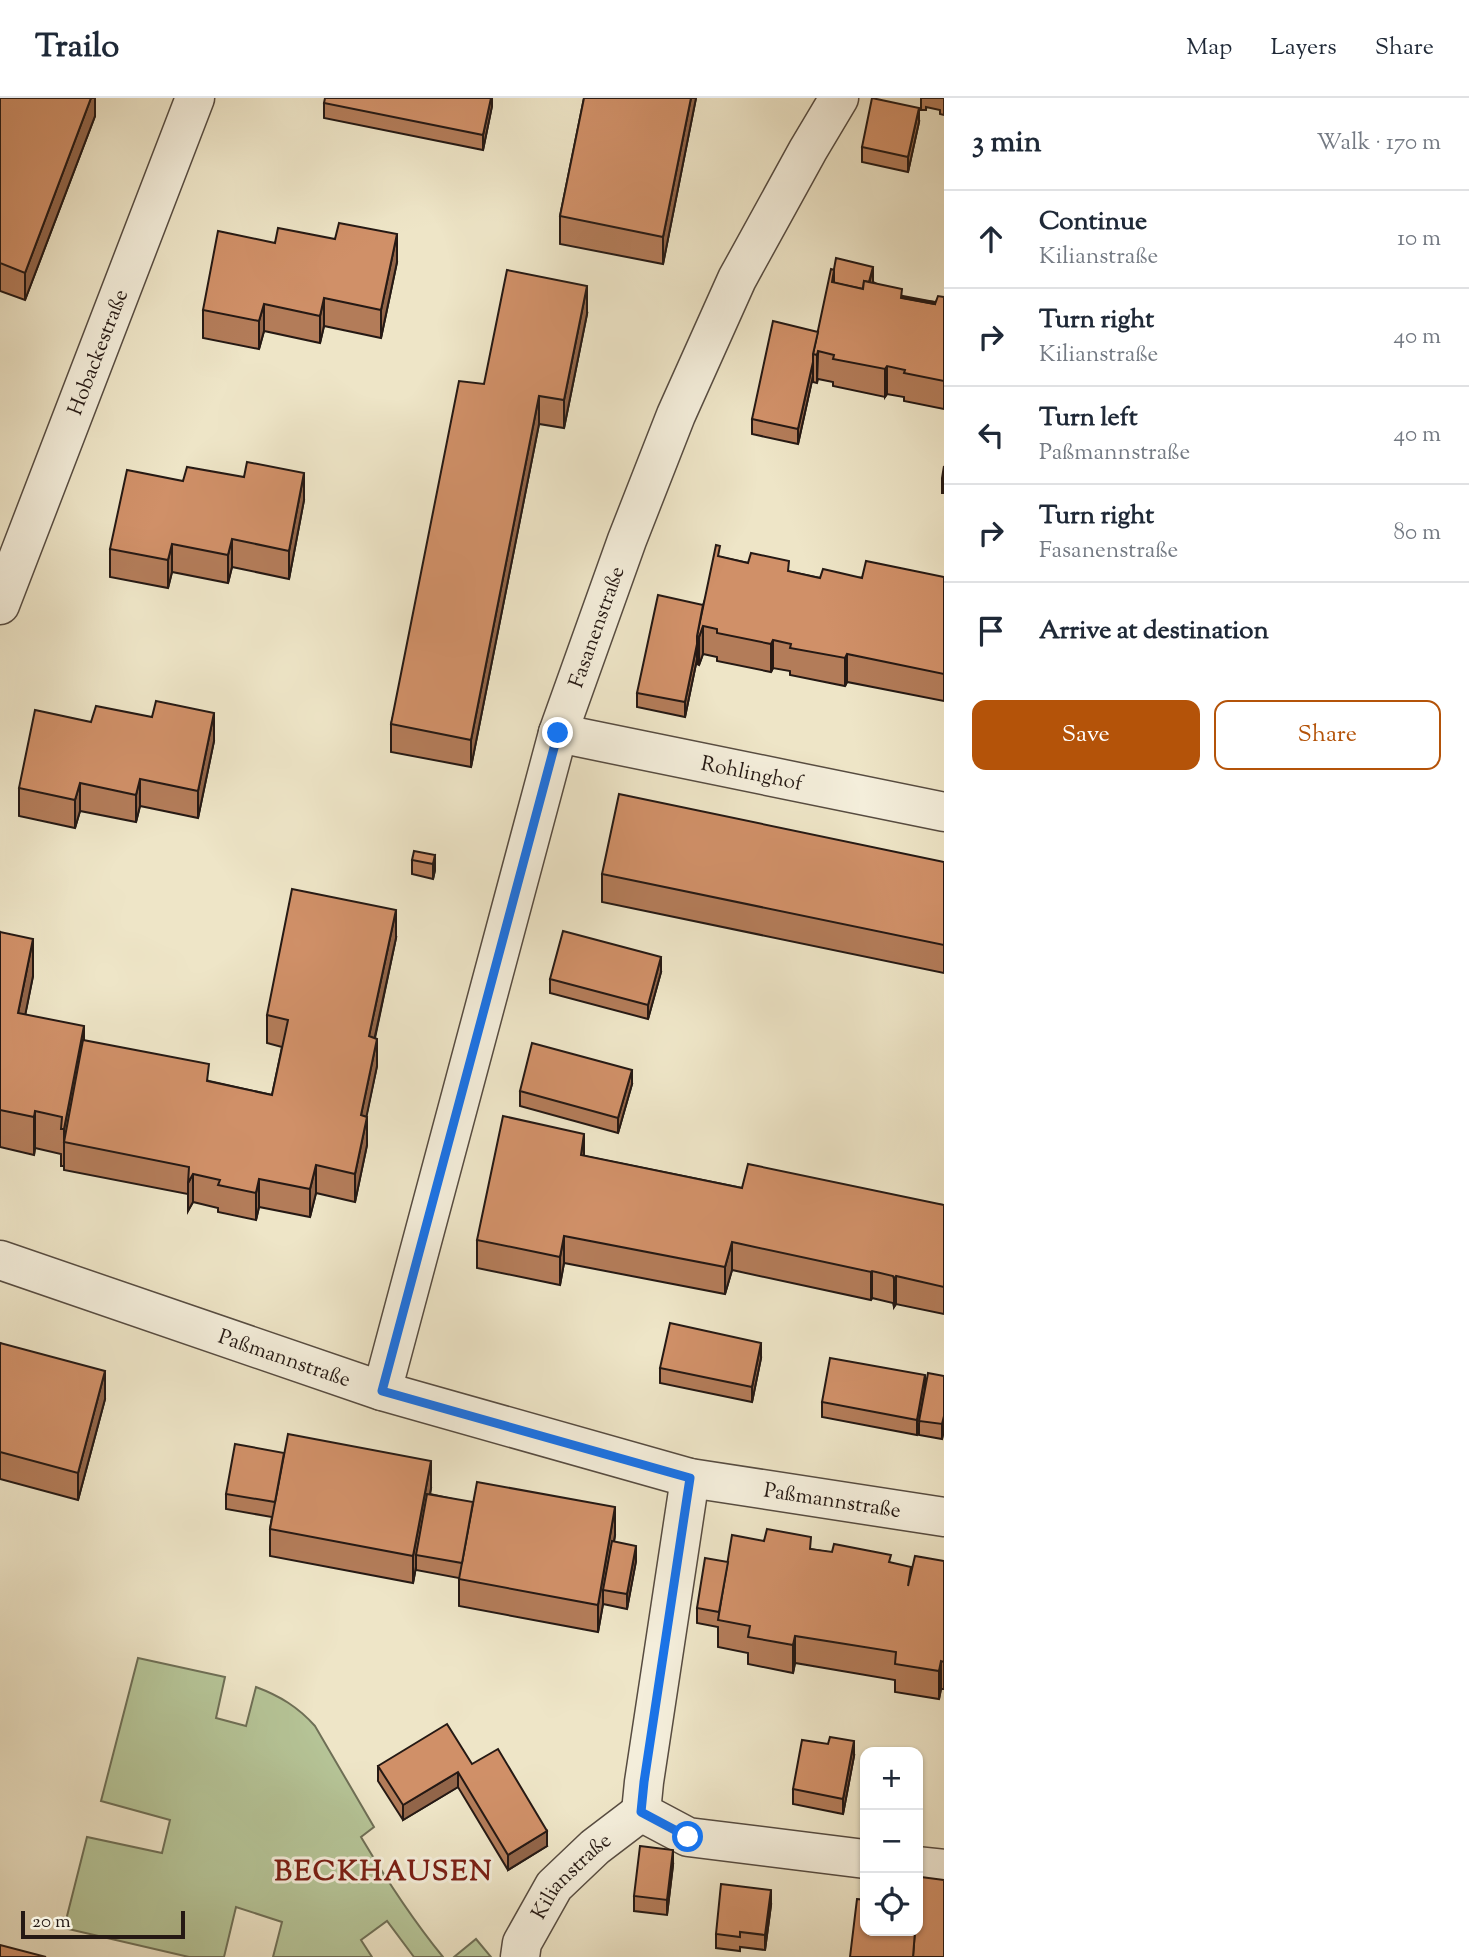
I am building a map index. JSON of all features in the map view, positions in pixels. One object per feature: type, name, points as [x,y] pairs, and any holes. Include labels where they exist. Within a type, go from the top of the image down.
[{"type":"street","name":"Hobackestraße","points":[[0,605],[195,98]]},
{"type":"street","name":"Fasanenstraße","points":[[382,1391],[558,733],[627,540],[682,403],[737,279],[839,98]]},
{"type":"street","name":"Rohlinghof","points":[[558,733],[944,812]]},
{"type":"street","name":"Paßmannstraße","points":[[0,1260],[382,1391],[690,1478],[944,1517]]},
{"type":"street","points":[[690,1478],[641,1812],[688,1837],[860,1858]]},
{"type":"street","name":"Kilianstraße","points":[[520,1957],[523,1943],[554,1886],[595,1847],[641,1812]]},
{"type":"street","points":[[923,1867],[944,1869]]},
{"type":"green space","points":[[138,1658],[225,1677],[216,1718],[246,1726],[256,1687],[288,1703],[309,1719],[374,1827],[361,1837],[400,1898],[443,1957],[414,1957],[387,1921],[361,1940],[372,1957],[273,1957],[282,1922],[236,1907],[224,1957],[189,1957],[64,1928],[87,1837],[162,1853],[170,1820],[101,1801]]},
{"type":"green space","points":[[476,1939],[491,1957],[454,1957]]},
{"type":"building","points":[[0,98],[91,98],[25,273],[0,263]]},
{"type":"building","points":[[325,98],[491,98],[483,135],[324,103]]},
{"type":"building","points":[[584,98],[691,98],[663,237],[560,216]]},
{"type":"building","points":[[872,98],[919,108],[908,157],[862,147]]},
{"type":"building","points":[[339,223],[397,234],[381,310],[324,298],[320,316],[264,304],[259,321],[203,310],[218,231],[275,243],[278,228],[335,239]]},
{"type":"building","points":[[836,258],[873,267],[869,282],[864,281],[863,289],[834,283]]},
{"type":"building","points":[[831,269],[834,270],[832,282],[863,289],[864,281],[902,289],[901,298],[935,304],[938,296],[944,297],[944,381],[904,373],[905,370],[887,366],[885,369],[833,359],[834,355],[818,351],[817,355],[813,354]]},
{"type":"building","points":[[507,270],[587,286],[564,400],[539,396],[471,740],[391,724],[459,381],[484,384]]},
{"type":"building","points":[[903,298],[935,302],[935,304]]},
{"type":"building","points":[[773,321],[818,332],[798,429],[752,419]]},
{"type":"building","points":[[247,462],[304,473],[289,551],[232,539],[228,555],[172,544],[168,560],[110,549],[127,470],[183,481],[187,467],[244,477]]},
{"type":"building","points":[[716,545],[720,546],[718,556],[748,563],[751,553],[789,561],[788,571],[820,578],[823,569],[862,578],[866,561],[944,577],[944,674],[847,654],[845,658],[790,648],[791,644],[773,640],[771,644],[717,633],[717,629],[703,626],[699,637],[697,636]]},
{"type":"building","points":[[658,595],[703,605],[685,702],[637,693]]},
{"type":"building","points":[[156,701],[214,713],[198,791],[140,779],[136,795],[80,783],[75,800],[19,788],[35,710],[91,722],[96,706],[152,717]]},
{"type":"building","points":[[619,794],[944,862],[944,945],[602,874]]},
{"type":"building","points":[[414,851],[435,855],[433,864],[412,860]]},
{"type":"building","points":[[292,889],[396,910],[369,1036],[377,1039],[361,1115],[367,1117],[355,1174],[316,1165],[310,1189],[259,1179],[256,1193],[218,1185],[220,1180],[193,1174],[188,1183],[189,1167],[64,1142],[83,1040],[209,1064],[207,1081],[272,1095],[288,1020],[267,1015]]},
{"type":"building","points":[[563,931],[661,957],[648,1005],[550,979]]},
{"type":"building","points":[[0,932],[33,939],[18,1013],[84,1026],[64,1129],[61,1129],[62,1117],[35,1111],[34,1117],[0,1110]]},
{"type":"building","points":[[532,1043],[632,1070],[618,1118],[520,1091]]},
{"type":"building","points":[[503,1116],[584,1134],[581,1155],[742,1188],[748,1164],[944,1205],[944,1287],[896,1276],[894,1279],[893,1276],[872,1271],[732,1242],[725,1267],[564,1236],[560,1257],[477,1240]]},
{"type":"building","points":[[670,1323],[761,1343],[752,1387],[660,1368]]},
{"type":"building","points":[[0,1343],[105,1371],[78,1473],[0,1452]]},
{"type":"building","points":[[830,1358],[925,1375],[917,1420],[822,1402]]},
{"type":"building","points":[[928,1373],[944,1376],[942,1424],[919,1421]]},
{"type":"building","points":[[288,1434],[431,1461],[413,1556],[270,1529]]},
{"type":"building","points":[[235,1444],[284,1453],[275,1502],[226,1494]]},
{"type":"building","points":[[477,1482],[615,1507],[598,1605],[459,1579]]},
{"type":"building","points":[[427,1494],[473,1502],[462,1563],[416,1555]]},
{"type":"building","points":[[767,1529],[811,1537],[810,1549],[832,1552],[834,1544],[891,1555],[889,1562],[911,1567],[908,1586],[915,1556],[944,1561],[944,1662],[941,1661],[939,1671],[895,1664],[896,1652],[795,1636],[793,1645],[748,1637],[750,1626],[718,1620],[732,1535],[764,1541]]},
{"type":"building","points":[[612,1541],[636,1546],[627,1594],[603,1590]]},
{"type":"building","points":[[705,1558],[728,1562],[719,1612],[697,1608]]},
{"type":"building","points":[[447,1724],[472,1764],[498,1749],[547,1831],[508,1855],[458,1772],[403,1805],[378,1766]]},
{"type":"building","points":[[830,1737],[854,1741],[843,1799],[793,1789],[802,1740],[828,1744]]},
{"type":"building","points":[[640,1846],[673,1850],[667,1900],[634,1896]]},
{"type":"building","points":[[923,1877],[944,1880],[944,1957],[913,1957],[915,1936],[923,1936]]},
{"type":"building","points":[[721,1884],[771,1890],[765,1935],[740,1932],[740,1937],[716,1934]]},
{"type":"building","points":[[857,1899],[860,1899],[860,1936],[915,1936],[913,1957],[850,1957]]},
{"type":"building","points":[[0,1945],[46,1957],[0,1957]]},
{"type":"district","name":"BECKHAUSEN","points":[[384,1870]]},
{"type":"route","points":[[558,733],[382,1391],[690,1478],[641,1812],[688,1837]]}]
